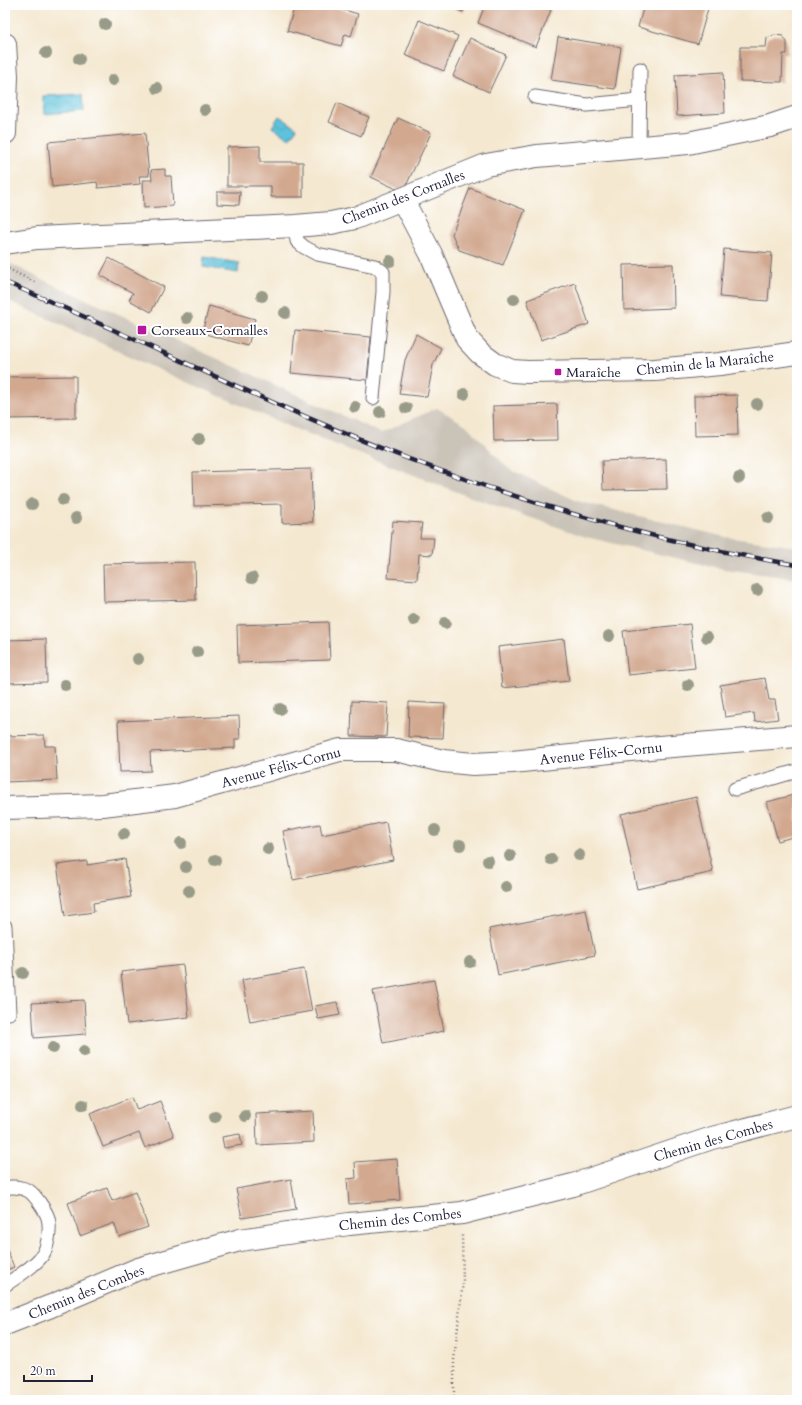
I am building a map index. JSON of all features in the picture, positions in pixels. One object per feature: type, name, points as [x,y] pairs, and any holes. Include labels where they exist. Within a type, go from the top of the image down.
[{"type":"street","points":[[5,44],[7,76],[5,133]]},
{"type":"street","name":"Chemin des Cornalles","points":[[5,243],[37,238],[321,225],[362,216],[486,164],[537,156],[688,143],[770,126],[797,117]]},
{"type":"street","name":"Chemin de la Maraîche","points":[[402,199],[431,254],[467,339],[480,354],[495,364],[512,371],[655,370],[720,364],[797,353]]},
{"type":"street","name":"Avenue Félix-Cornu","points":[[5,808],[103,805],[175,796],[340,750],[396,750],[444,761],[473,764],[512,762],[652,748],[797,736]]},
{"type":"street","name":"Chemin des Combes","points":[[5,1324],[138,1269],[240,1240],[349,1224],[462,1213],[573,1185],[712,1138],[797,1116]]},
{"type":"lane","points":[[639,147],[640,69]]},
{"type":"lane","points":[[535,97],[587,105],[640,100]]},
{"type":"lane","points":[[295,226],[297,241],[313,253],[325,257],[375,266],[383,272],[383,292],[373,398]]},
{"type":"lane","points":[[735,789],[797,771]]},
{"type":"lane","points":[[5,926],[6,976],[9,1013]]},
{"type":"lane","points":[[5,1188],[11,1186],[29,1191],[40,1203],[48,1219],[49,1237],[42,1256],[20,1275],[5,1285]]},
{"type":"path","points":[[5,267],[36,283]]},
{"type":"path","points":[[454,1400],[454,1360],[463,1282],[462,1213]]},
{"type":"shaded area","points":[[5,261],[39,278],[381,433],[437,408],[466,425],[509,469],[577,501],[725,537],[797,547],[797,579],[718,568],[586,537],[465,495],[288,426],[146,364],[5,299]]},
{"type":"water","points":[[83,94],[84,111],[44,114],[43,96]]},
{"type":"water","points":[[279,116],[297,128],[289,139],[272,127]]},
{"type":"water","points":[[204,257],[239,263],[238,273],[203,267]]},
{"type":"building","points":[[295,5],[327,5],[358,14],[351,36],[345,34],[341,46],[287,31]]},
{"type":"building","points":[[445,5],[466,5],[463,12]]},
{"type":"building","points":[[485,5],[538,5],[551,10],[536,47],[478,23]]},
{"type":"building","points":[[644,5],[709,5],[698,44],[638,27]]},
{"type":"building","points":[[419,20],[458,36],[444,71],[405,55]]},
{"type":"building","points":[[774,35],[783,36],[787,42],[787,54],[783,54],[782,82],[740,81],[740,47],[766,47],[767,38]]},
{"type":"building","points":[[558,37],[621,47],[615,89],[551,80]]},
{"type":"building","points":[[470,38],[506,55],[489,92],[453,76]]},
{"type":"building","points":[[723,72],[725,113],[677,116],[675,75]]},
{"type":"building","points":[[337,103],[369,117],[361,136],[329,122]]},
{"type":"building","points":[[398,118],[431,133],[403,192],[371,177]]},
{"type":"building","points":[[145,133],[149,176],[139,176],[140,184],[98,188],[97,182],[52,187],[48,142]]},
{"type":"building","points":[[260,146],[260,162],[303,162],[303,197],[271,197],[271,186],[227,186],[227,147]]},
{"type":"building","points":[[165,169],[165,176],[171,176],[173,206],[144,208],[143,180],[152,180],[151,170]]},
{"type":"building","points":[[470,188],[525,210],[503,265],[459,250],[452,234]]},
{"type":"building","points":[[217,192],[240,192],[239,205],[217,204]]},
{"type":"building","points":[[724,249],[772,253],[768,301],[720,297]]},
{"type":"building","points":[[109,258],[164,287],[151,312],[129,300],[133,293],[100,275]]},
{"type":"building","points":[[673,264],[674,308],[624,310],[623,265]]},
{"type":"building","points":[[575,283],[589,324],[541,340],[527,300]]},
{"type":"building","points":[[209,306],[255,319],[248,346],[202,333]]},
{"type":"building","points":[[295,330],[371,337],[367,380],[291,373]]},
{"type":"building","points":[[416,334],[441,348],[433,365],[427,397],[399,394],[405,360]]},
{"type":"building","points":[[76,376],[76,418],[5,419],[5,377]]},
{"type":"building","points":[[737,395],[738,435],[695,436],[694,396]]},
{"type":"building","points":[[557,404],[558,440],[494,441],[493,406]]},
{"type":"building","points":[[666,459],[667,489],[603,490],[602,461]]},
{"type":"building","points":[[311,469],[313,522],[282,523],[282,504],[194,506],[193,472]]},
{"type":"building","points":[[393,521],[422,523],[420,538],[434,538],[432,555],[419,554],[417,580],[388,578]]},
{"type":"building","points":[[195,562],[196,600],[104,602],[103,564]]},
{"type":"building","points":[[328,622],[330,660],[238,663],[237,625]]},
{"type":"building","points":[[690,624],[695,668],[628,675],[623,631]]},
{"type":"building","points":[[46,639],[47,682],[5,683],[5,640]]},
{"type":"building","points":[[564,639],[569,681],[502,688],[498,647]]},
{"type":"building","points":[[765,678],[769,700],[775,700],[778,719],[755,722],[754,713],[725,717],[720,685]]},
{"type":"building","points":[[352,701],[388,703],[386,737],[351,736]]},
{"type":"building","points":[[409,702],[445,704],[443,738],[408,737]]},
{"type":"building","points":[[239,716],[240,739],[235,739],[235,748],[150,752],[151,771],[120,772],[118,721]]},
{"type":"building","points":[[44,735],[45,746],[55,746],[57,780],[5,782],[5,736]]},
{"type":"building","points":[[797,794],[797,836],[778,841],[767,802]]},
{"type":"building","points":[[696,797],[713,872],[637,889],[621,814]]},
{"type":"building","points":[[386,822],[393,860],[293,880],[283,831],[320,824],[322,835]]},
{"type":"building","points":[[125,859],[131,897],[93,903],[94,912],[65,916],[57,865],[87,861],[87,865]]},
{"type":"building","points":[[586,910],[595,955],[498,975],[489,929]]},
{"type":"building","points":[[183,965],[189,1017],[127,1024],[121,972]]},
{"type":"building","points":[[304,969],[312,1011],[250,1022],[242,980]]},
{"type":"building","points":[[434,980],[444,1031],[383,1043],[373,991]]},
{"type":"building","points":[[84,1000],[86,1034],[34,1038],[32,1003]]},
{"type":"building","points":[[337,1002],[340,1015],[318,1019],[315,1006]]},
{"type":"building","points":[[132,1097],[137,1110],[160,1101],[174,1136],[145,1148],[139,1133],[103,1147],[90,1114]]},
{"type":"building","points":[[313,1111],[314,1142],[257,1145],[256,1114]]},
{"type":"building","points":[[240,1134],[242,1145],[224,1148],[222,1137]]},
{"type":"building","points":[[397,1159],[400,1200],[349,1204],[347,1179],[356,1178],[355,1162]]},
{"type":"building","points":[[291,1179],[296,1209],[242,1218],[236,1189]]},
{"type":"building","points":[[107,1188],[112,1201],[135,1192],[148,1227],[119,1237],[114,1223],[80,1236],[68,1203]]},
{"type":"building","points":[[5,1245],[14,1267],[5,1271]]},
{"type":"railway","points":[[5,282],[358,439],[456,476],[552,508],[649,535],[797,565]]},
{"type":"place","name":"Corseaux-Cornalles","points":[[142,330]]},
{"type":"place","name":"Maraîche","points":[[558,372]]}]
